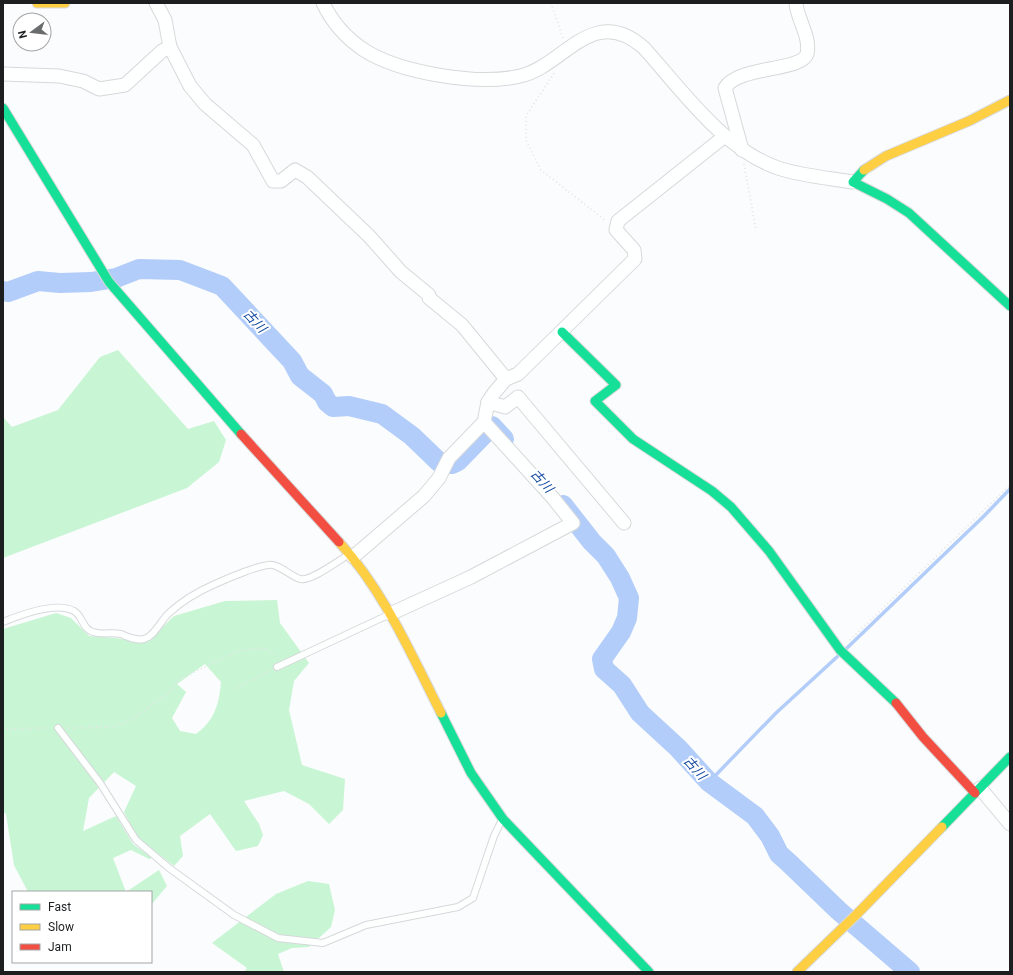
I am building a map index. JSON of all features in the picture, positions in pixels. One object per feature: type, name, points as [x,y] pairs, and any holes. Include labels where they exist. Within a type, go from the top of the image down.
[{"type":"street","points":[[37,3],[66,3]]},
{"type":"street","points":[[156,3],[164,20],[170,47],[182,73],[196,95],[218,116],[253,145],[272,181],[281,181],[295,170],[307,177],[368,236],[402,272],[429,295],[429,298],[462,325],[506,379]]},
{"type":"street","points":[[323,3],[330,18],[348,38],[364,50],[382,60],[410,69],[444,75],[488,79],[520,76],[534,72],[566,48],[582,39],[602,33],[615,32],[633,38],[725,136],[742,150],[778,168],[853,182],[888,198],[910,213],[1010,306]]},
{"type":"street","points":[[742,150],[725,88],[727,84],[736,78],[764,69],[801,61],[806,55],[807,45],[796,3]]},
{"type":"street","points":[[3,74],[59,76],[83,80],[99,89],[125,84],[162,51],[170,47]]},
{"type":"street","points":[[853,182],[861,170],[874,162],[954,127],[1010,100]]},
{"type":"street","points":[[3,108],[106,279],[264,460],[352,555],[390,614],[471,773],[503,819],[649,972]]},
{"type":"street","points":[[390,614],[471,577],[573,523],[553,498],[488,426],[488,402],[506,379],[518,374],[635,259],[634,250],[616,230],[618,221],[725,136]]},
{"type":"street","points":[[562,332],[616,385],[595,401],[633,438],[712,491],[731,507],[769,551],[840,650],[897,704],[924,737],[1010,824]]},
{"type":"street","points":[[488,402],[505,407],[518,398],[624,523]]},
{"type":"street","points":[[352,555],[424,496],[439,478],[447,463],[488,426]]},
{"type":"street","points":[[797,972],[856,915],[1010,757]]},
{"type":"lane","points":[[3,622],[22,614],[60,608],[74,611],[80,618],[85,628],[93,632],[119,634],[136,640],[144,639],[150,636],[169,613],[200,591],[215,584],[259,567],[272,565],[301,579],[310,578],[352,555]]},
{"type":"lane","points":[[280,666],[390,614]]},
{"type":"lane","points":[[58,728],[100,783],[136,840],[169,868],[234,915],[278,938],[323,943],[366,926],[458,907],[473,898],[494,836],[503,819]]},
{"type":"path","points":[[551,3],[566,48]]},
{"type":"path","points":[[557,67],[526,116],[526,140],[541,170],[604,220],[616,226]]},
{"type":"path","points":[[742,150],[756,230]]},
{"type":"path","points":[[840,650],[1010,485]]},
{"type":"path","points":[[3,729],[112,727],[130,721],[168,693],[180,679],[238,651],[264,648],[271,652],[280,666],[236,688]]},
{"type":"green space","points":[[118,350],[188,429],[214,421],[226,440],[219,462],[187,488],[3,558],[3,417],[12,427],[58,410],[100,357]]},
{"type":"green space","points":[[277,600],[280,623],[309,663],[294,681],[289,710],[302,765],[345,779],[343,810],[329,824],[309,804],[284,791],[244,801],[259,824],[263,835],[258,846],[236,851],[210,814],[180,836],[183,856],[174,866],[138,838],[124,812],[136,786],[114,772],[89,798],[83,831],[116,816],[133,844],[152,858],[149,859],[131,850],[113,858],[126,891],[27,891],[14,865],[6,814],[3,812],[3,629],[56,613],[71,618],[89,636],[117,638],[140,643],[149,640],[174,616],[225,601]],"holes":[[[205,664],[221,682],[219,697],[212,717],[202,729],[196,734],[180,731],[172,718],[186,692],[177,684]]]},
{"type":"green space","points":[[159,870],[167,886],[152,904],[152,891],[128,891]]},
{"type":"green space","points":[[308,881],[329,884],[335,910],[331,927],[309,947],[292,948],[278,954],[284,972],[244,972],[247,968],[212,943],[276,894]]},
{"type":"waterway","name":"古川","points":[[3,291],[8,292],[38,281],[60,283],[91,282],[116,278],[139,269],[180,270],[222,286],[292,361],[300,376],[323,394],[327,402],[333,407],[349,406],[382,414],[412,436],[439,462],[452,464],[458,461],[492,426],[504,439]]},
{"type":"waterway","points":[[847,648],[1010,489]]},
{"type":"waterway","name":"古川","points":[[563,505],[592,542],[606,556],[620,578],[629,598],[627,618],[621,632],[602,659],[604,669],[622,685],[640,713],[678,748],[709,782],[755,816],[770,836],[779,854],[839,911],[910,972]]},
{"type":"waterway","points":[[709,782],[776,713],[838,656]]},
{"type":"traffic: fast","points":[[3,108],[109,282],[241,434]]},
{"type":"traffic: fast","points":[[864,170],[853,182],[887,199],[909,213],[1010,306]]},
{"type":"traffic: fast","points":[[562,332],[616,385],[595,401],[633,439],[712,491],[731,507],[769,551],[840,650],[896,703]]},
{"type":"traffic: fast","points":[[441,713],[471,773],[503,819],[649,972]]},
{"type":"traffic: fast","points":[[942,827],[1010,757]]},
{"type":"traffic: slow","points":[[37,3],[65,3]]},
{"type":"traffic: slow","points":[[864,170],[886,156],[969,121],[1010,100]]},
{"type":"traffic: slow","points":[[339,542],[370,581],[383,602],[396,624],[441,713]]},
{"type":"traffic: slow","points":[[797,972],[856,915],[942,827]]},
{"type":"traffic: jam","points":[[241,434],[339,542]]},
{"type":"traffic: jam","points":[[896,703],[923,737],[975,793]]}]
